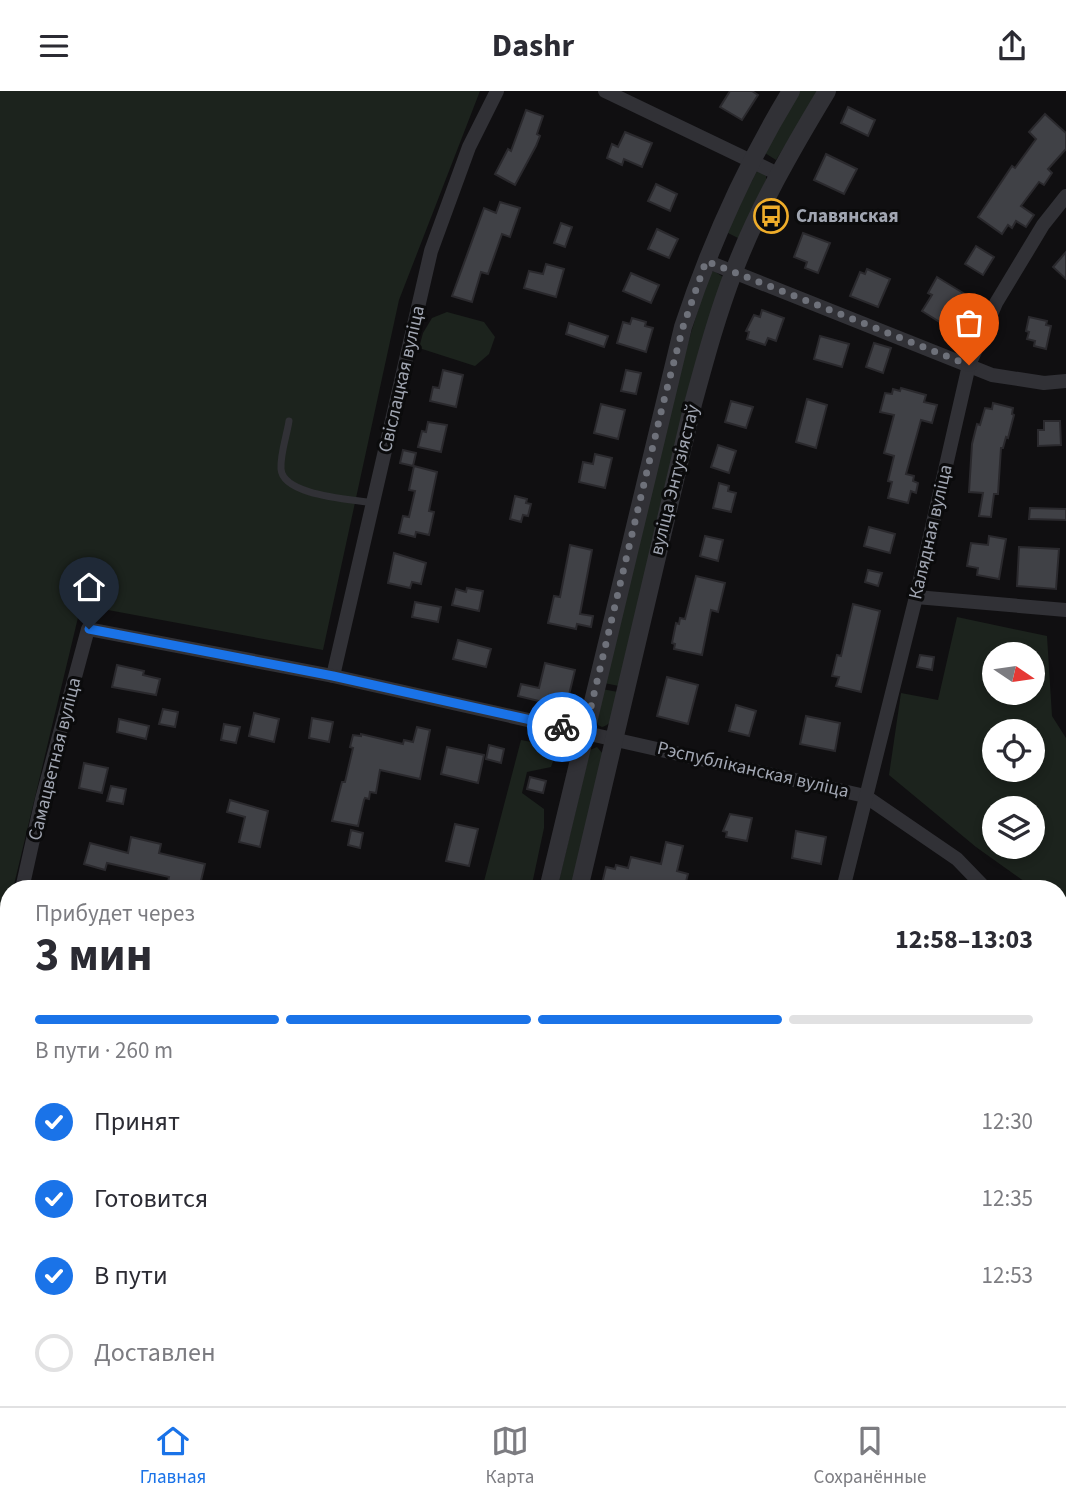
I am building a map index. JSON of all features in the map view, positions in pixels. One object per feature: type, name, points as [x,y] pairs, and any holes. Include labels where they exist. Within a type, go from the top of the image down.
[{"type":"street","name":"Свіслацкая вуліца","points":[[333,676],[431,251],[469,147],[497,91]]},
{"type":"street","points":[[605,91],[778,174]]},
{"type":"street","name":"вуліца Энтузіястаў","points":[[550,880],[683,327],[706,261],[752,161],[791,91]]},
{"type":"street","name":"вуліца Энтузіястаў","points":[[581,880],[693,404],[713,332],[734,271],[778,174],[827,91]]},
{"type":"street","name":"Калядная вуліца","points":[[845,880],[916,597],[969,365],[996,303],[1043,225],[1066,196]]},
{"type":"street","points":[[706,261],[992,375],[1044,383],[1066,381]]},
{"type":"street","points":[[916,597],[1066,610]]},
{"type":"street","name":"Рэспубліканская вуліца","points":[[89,629],[333,676],[865,796],[957,859],[977,880]]},
{"type":"street","name":"Самацветная вуліца","points":[[25,880],[43,799],[89,629]]},
{"type":"lane","points":[[289,421],[281,468],[284,479],[300,490],[374,503]]},
{"type":"shaded area","points":[[0,91],[480,91],[399,300],[323,650],[81,605],[15,880],[0,880]]},
{"type":"shaded area","points":[[799,91],[819,91],[776,160],[765,153]]},
{"type":"shaded area","points":[[758,169],[766,174],[766,180],[740,239],[726,232]]},
{"type":"shaded area","points":[[714,271],[723,277],[619,686],[604,683],[665,425],[694,323],[710,273]]},
{"type":"shaded area","points":[[447,312],[484,322],[495,337],[489,354],[475,366],[419,348],[423,333],[432,318]]},
{"type":"shaded area","points":[[957,617],[1047,636],[1052,716],[1066,738],[1066,880],[1022,880],[993,859],[1045,859],[1045,796],[982,796],[982,851],[889,775],[901,693],[938,700]]},
{"type":"shaded area","points":[[602,689],[618,692],[612,718],[602,727],[596,719]]},
{"type":"shaded area","points":[[521,740],[558,747],[551,767],[527,772],[522,793],[544,809],[544,828],[533,880],[484,880]]},
{"type":"shaded area","points":[[597,747],[603,754],[574,880],[559,880],[590,750]]},
{"type":"building","points":[[730,91],[752,91],[758,95],[742,120],[720,107]]},
{"type":"building","points":[[848,107],[875,120],[868,136],[841,123]]},
{"type":"building","points":[[526,110],[543,116],[536,146],[515,185],[495,174],[508,149],[511,151]]},
{"type":"building","points":[[1045,114],[1066,133],[1066,149],[1048,169],[1052,173],[1044,185],[1039,182],[1021,206],[1034,215],[1026,227],[1016,221],[1012,228],[1008,225],[1002,234],[978,217],[1012,166],[1015,168],[1036,139],[1029,132]]},
{"type":"building","points":[[625,132],[652,143],[642,167],[624,159],[622,165],[607,158],[612,144],[618,147]]},
{"type":"building","points":[[826,154],[857,169],[844,194],[814,180]]},
{"type":"building","points":[[656,184],[677,194],[670,211],[648,201]]},
{"type":"building","points":[[500,202],[520,208],[510,237],[502,234],[488,274],[481,272],[472,302],[452,296],[484,208],[496,213]]},
{"type":"building","points":[[561,223],[572,227],[565,247],[554,243]]},
{"type":"building","points":[[657,229],[678,239],[669,258],[648,249]]},
{"type":"building","points":[[803,233],[830,243],[818,273],[805,268],[807,262],[794,257]]},
{"type":"building","points":[[976,246],[994,257],[983,275],[965,264]]},
{"type":"building","points":[[1066,252],[1066,279],[1053,267]]},
{"type":"building","points":[[546,264],[564,269],[556,297],[524,288],[529,271],[543,274]]},
{"type":"building","points":[[867,269],[890,279],[878,307],[850,296],[860,272],[865,274]]},
{"type":"building","points":[[631,273],[659,285],[651,303],[623,291]]},
{"type":"building","points":[[937,277],[973,299],[964,315],[969,318],[959,334],[922,311],[932,295],[928,293]]},
{"type":"building","points":[[762,310],[784,318],[776,341],[768,338],[765,345],[747,339],[749,332],[746,331],[754,315],[760,317]]},
{"type":"building","points":[[1029,317],[1047,321],[1046,325],[1051,326],[1046,349],[1034,346],[1035,341],[1027,339]]},
{"type":"building","points":[[632,318],[646,322],[645,326],[653,328],[646,352],[617,343],[623,322],[630,324]]},
{"type":"building","points":[[569,323],[608,336],[604,347],[566,334]]},
{"type":"building","points":[[820,336],[849,344],[842,367],[814,359]]},
{"type":"building","points":[[874,343],[891,348],[883,373],[866,367]]},
{"type":"building","points":[[443,370],[463,375],[456,407],[430,401],[433,387],[439,388]]},
{"type":"building","points":[[626,370],[641,373],[636,394],[621,391]]},
{"type":"building","points":[[901,388],[926,395],[924,402],[937,405],[932,423],[921,420],[906,474],[914,476],[913,481],[918,483],[916,493],[911,491],[908,503],[888,498],[892,482],[888,481],[894,456],[884,453],[894,415],[880,412],[885,393],[892,394],[893,389],[900,391]]},
{"type":"building","points":[[807,399],[827,405],[816,448],[796,442]]},
{"type":"building","points":[[731,401],[753,407],[746,428],[725,422]]},
{"type":"building","points":[[993,403],[1013,408],[1014,415],[1008,438],[1006,437],[1001,448],[998,494],[994,494],[991,517],[979,516],[983,493],[969,492],[972,444],[977,424],[980,425],[985,408],[992,409]]},
{"type":"building","points":[[601,404],[625,410],[618,439],[594,433]]},
{"type":"building","points":[[1044,421],[1060,421],[1061,445],[1038,446],[1038,430],[1044,430]]},
{"type":"building","points":[[428,422],[447,425],[441,452],[418,447],[422,431],[426,432]]},
{"type":"building","points":[[718,445],[736,451],[729,473],[711,467]]},
{"type":"building","points":[[403,450],[416,453],[413,466],[400,463]]},
{"type":"building","points":[[595,454],[612,458],[605,488],[579,482],[583,462],[593,464]]},
{"type":"building","points":[[414,466],[437,472],[429,511],[434,512],[429,535],[416,532],[415,537],[399,533],[403,516],[409,517],[415,491],[409,490]]},
{"type":"building","points":[[719,483],[729,486],[728,491],[736,493],[731,512],[713,508]]},
{"type":"building","points":[[515,496],[527,499],[526,503],[531,504],[528,516],[523,515],[521,522],[510,519]]},
{"type":"building","points":[[1030,508],[1066,509],[1066,520],[1029,519]]},
{"type":"building","points":[[869,527],[895,534],[890,553],[864,546]]},
{"type":"building","points":[[705,536],[723,540],[718,561],[700,556]]},
{"type":"building","points":[[989,536],[1006,539],[999,579],[977,575],[978,568],[967,566],[971,543],[988,545]]},
{"type":"building","points":[[570,545],[592,550],[580,614],[593,616],[591,627],[577,624],[576,629],[548,623],[554,596],[560,597]]},
{"type":"building","points":[[1019,547],[1059,549],[1056,589],[1017,586]]},
{"type":"building","points":[[394,553],[426,563],[421,584],[412,582],[410,588],[388,583]]},
{"type":"building","points":[[868,570],[882,573],[878,586],[865,582]]},
{"type":"building","points":[[696,576],[725,583],[718,612],[711,610],[702,655],[674,649],[675,644],[672,643],[676,623],[679,624],[680,618],[685,619]]},
{"type":"building","points":[[467,588],[483,591],[479,611],[452,605],[456,589],[466,592]]},
{"type":"building","points":[[415,602],[441,607],[438,622],[412,617]]},
{"type":"building","points":[[853,604],[880,611],[861,692],[836,686],[839,677],[832,676],[837,655],[841,656]]},
{"type":"building","points":[[458,640],[491,649],[486,667],[453,659]]},
{"type":"building","points":[[920,655],[934,657],[932,670],[917,667]]},
{"type":"building","points":[[545,663],[575,670],[568,699],[549,695],[547,703],[518,696],[521,684],[539,688]]},
{"type":"building","points":[[117,665],[144,671],[143,675],[160,679],[156,695],[112,687]]},
{"type":"building","points":[[667,677],[698,685],[688,724],[657,716]]},
{"type":"building","points":[[736,705],[756,711],[749,736],[729,731]]},
{"type":"building","points":[[163,709],[178,712],[175,727],[159,724]]},
{"type":"building","points":[[254,713],[279,719],[274,742],[249,736]]},
{"type":"building","points":[[806,716],[840,723],[835,751],[800,744]]},
{"type":"building","points":[[312,718],[333,722],[329,742],[309,738]]},
{"type":"building","points":[[119,719],[149,726],[146,739],[117,732]]},
{"type":"building","points":[[224,724],[240,727],[236,743],[221,740]]},
{"type":"building","points":[[417,727],[430,730],[420,779],[380,770],[376,793],[370,792],[369,799],[365,798],[358,826],[332,821],[342,782],[345,782],[353,748],[350,747],[353,735],[361,734],[403,744],[404,740],[413,742]]},
{"type":"building","points":[[489,745],[504,749],[501,763],[486,759]]},
{"type":"building","points":[[447,747],[484,755],[478,783],[441,774]]},
{"type":"building","points":[[84,763],[108,768],[102,793],[79,788]]},
{"type":"building","points":[[530,777],[546,781],[543,793],[527,789]]},
{"type":"building","points":[[111,786],[126,789],[123,804],[107,801]]},
{"type":"building","points":[[230,800],[268,811],[260,847],[239,842],[245,817],[227,812]]},
{"type":"building","points":[[730,814],[752,818],[747,841],[726,837],[727,832],[723,831]]},
{"type":"building","points":[[455,824],[478,829],[469,866],[446,861]]},
{"type":"building","points":[[351,830],[363,833],[360,848],[348,845]]},
{"type":"building","points":[[796,831],[826,837],[821,864],[792,858]]},
{"type":"building","points":[[131,837],[161,844],[159,853],[205,864],[201,880],[168,880],[169,877],[107,863],[105,870],[84,864],[90,843],[128,853]]},
{"type":"building","points":[[666,842],[683,846],[677,871],[688,874],[686,880],[603,880],[606,867],[615,869],[616,865],[628,868],[631,857],[661,864]]},
{"type":"way so far","points":[[562,727],[585,732],[662,408],[683,327],[706,261],[969,365]]},
{"type":"place","name":"Славянская","points":[[771,216]]},
{"type":"route","points":[[89,629],[333,676],[562,727]]}]
